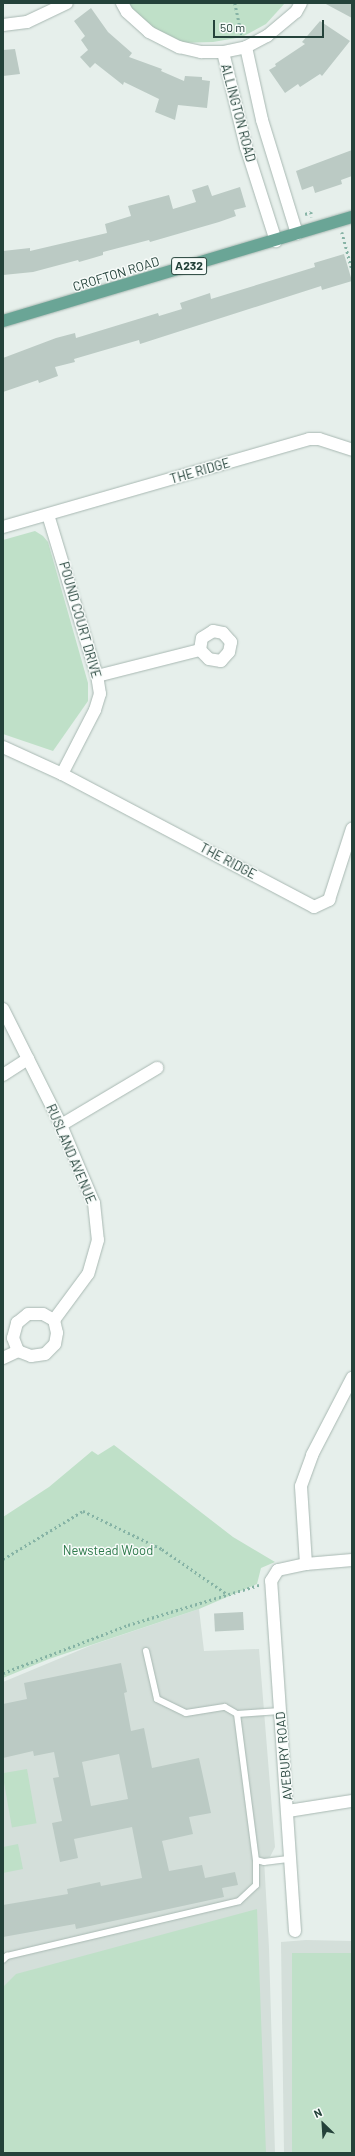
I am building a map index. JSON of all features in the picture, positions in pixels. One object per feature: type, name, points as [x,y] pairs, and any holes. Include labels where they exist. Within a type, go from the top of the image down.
[{"type":"main road","name":"CROFTON ROAD","points":[[3,320],[276,241],[352,217]]},
{"type":"street","points":[[3,25],[27,22],[67,3]]},
{"type":"street","name":"ALLINGTON ROAD","points":[[122,3],[127,12],[149,32],[179,47],[201,52],[223,52],[246,147],[276,241]]},
{"type":"street","points":[[223,52],[246,48],[267,36],[296,12],[301,3]]},
{"type":"street","name":"ALLINGTON ROAD","points":[[246,48],[262,120],[297,234]]},
{"type":"street","name":"THE RIDGE","points":[[3,527],[310,439],[319,439],[352,450]]},
{"type":"street","name":"POUND COURT DRIVE","points":[[48,515],[97,676],[100,694],[95,710],[62,774]]},
{"type":"street","points":[[97,676],[200,650]]},
{"type":"street","points":[[3,746],[62,774]]},
{"type":"street","name":"THE RIDGE","points":[[62,774],[314,907],[329,900],[352,829]]},
{"type":"street","name":"RUSLAND AVENUE","points":[[3,1009],[61,1125],[94,1203],[98,1240],[88,1274],[54,1320]]},
{"type":"street","points":[[3,1075],[28,1059]]},
{"type":"street","points":[[61,1125],[157,1068]]},
{"type":"street","points":[[28,1314],[43,1314],[54,1320],[56,1333],[55,1344],[45,1354],[31,1356],[18,1350],[13,1338],[17,1323],[28,1314]]},
{"type":"street","points":[[3,1358],[18,1350]]},
{"type":"street","points":[[306,1564],[301,1486],[312,1455],[352,1378]]},
{"type":"street","points":[[271,1581],[278,1570],[306,1564],[352,1560]]},
{"type":"street","name":"AVEBURY ROAD","points":[[271,1581],[288,1811],[295,1931]]},
{"type":"street","points":[[288,1811],[352,1801]]},
{"type":"lane","points":[[146,1651],[157,1699],[186,1713],[225,1707],[237,1714],[280,1711]]},
{"type":"lane","points":[[3,1960],[7,1956],[239,1901],[256,1885],[256,1860],[237,1714]]},
{"type":"lane","points":[[256,1860],[290,1860]]},
{"type":"path","points":[[235,3],[246,48]]},
{"type":"path","points":[[305,214],[311,212],[312,218]]},
{"type":"path","points":[[340,221],[352,270]]},
{"type":"path","points":[[3,1559],[83,1511],[162,1548],[227,1595]]},
{"type":"path","points":[[3,1673],[128,1625],[271,1581]]},
{"type":"shaded area","points":[[199,1609],[204,1651],[259,1649],[275,1847],[270,1857],[264,1859],[269,1948],[275,2153],[3,2153],[3,1682],[92,1645]]},
{"type":"shaded area","points":[[306,1940],[352,1941],[352,2153],[284,2153],[281,1942]]},
{"type":"green space","points":[[123,3],[285,3],[266,24],[242,37],[213,42],[177,43],[148,30]]},
{"type":"green space","points":[[35,531],[43,536],[48,542],[88,683],[88,701],[53,751],[3,734],[3,540]]},
{"type":"green space","name":"Newstead Wood","points":[[114,1445],[233,1537],[275,1562],[261,1568],[257,1584],[199,1609],[49,1659],[3,1678],[3,1517],[49,1487],[92,1451],[98,1455]]},
{"type":"green space","points":[[27,1769],[37,1823],[12,1828],[3,1773]]},
{"type":"green space","points":[[18,1844],[23,1869],[3,1873],[3,1847]]},
{"type":"green space","points":[[257,1909],[266,2153],[3,2153],[3,1987],[16,1974]]},
{"type":"green space","points":[[292,1953],[352,1953],[352,2153],[292,2153]]},
{"type":"building","points":[[324,3],[352,3],[352,18]]},
{"type":"building","points":[[91,8],[108,32],[132,53],[129,57],[162,69],[161,71],[184,81],[185,76],[202,77],[202,80],[210,81],[207,108],[178,105],[175,120],[155,112],[159,99],[124,82],[123,85],[95,63],[90,68],[80,57],[88,50],[81,40],[85,36],[74,21]]},
{"type":"building","points":[[320,21],[350,41],[322,76],[320,74],[300,87],[298,84],[285,93],[269,70],[276,66],[275,64],[305,44],[302,42]]},
{"type":"building","points":[[15,49],[20,74],[3,76],[3,50]]},
{"type":"building","points":[[352,150],[352,176],[341,180],[342,184],[315,193],[313,186],[302,190],[296,171]]},
{"type":"building","points":[[208,185],[212,196],[240,187],[246,207],[234,210],[236,216],[219,222],[150,242],[149,240],[103,252],[103,255],[79,262],[78,260],[33,272],[3,275],[3,251],[30,248],[30,251],[107,233],[105,224],[131,216],[128,206],[169,195],[173,209],[196,202],[192,190]]},
{"type":"building","points":[[344,254],[352,281],[322,290],[321,286],[140,344],[139,340],[74,359],[75,362],[55,367],[58,376],[39,383],[38,380],[3,392],[3,358],[56,338],[75,333],[76,338],[158,313],[159,316],[182,309],[180,303],[210,293],[211,299],[315,267],[314,263]]},
{"type":"building","points":[[243,1612],[244,1630],[215,1631],[214,1614]]},
{"type":"building","points":[[121,1663],[127,1692],[124,1693],[131,1731],[144,1728],[152,1768],[199,1758],[211,1813],[189,1817],[193,1834],[162,1841],[169,1871],[202,1865],[205,1878],[235,1872],[238,1885],[222,1888],[224,1897],[76,1929],[75,1924],[3,1937],[3,1905],[68,1894],[67,1889],[100,1882],[101,1886],[142,1878],[132,1827],[74,1839],[78,1858],[60,1862],[52,1823],[62,1821],[53,1778],[59,1777],[54,1752],[34,1756],[33,1751],[3,1758],[3,1704],[27,1699],[24,1683]],"holes":[[[119,1754],[128,1799],[91,1806],[82,1762]]]}]
